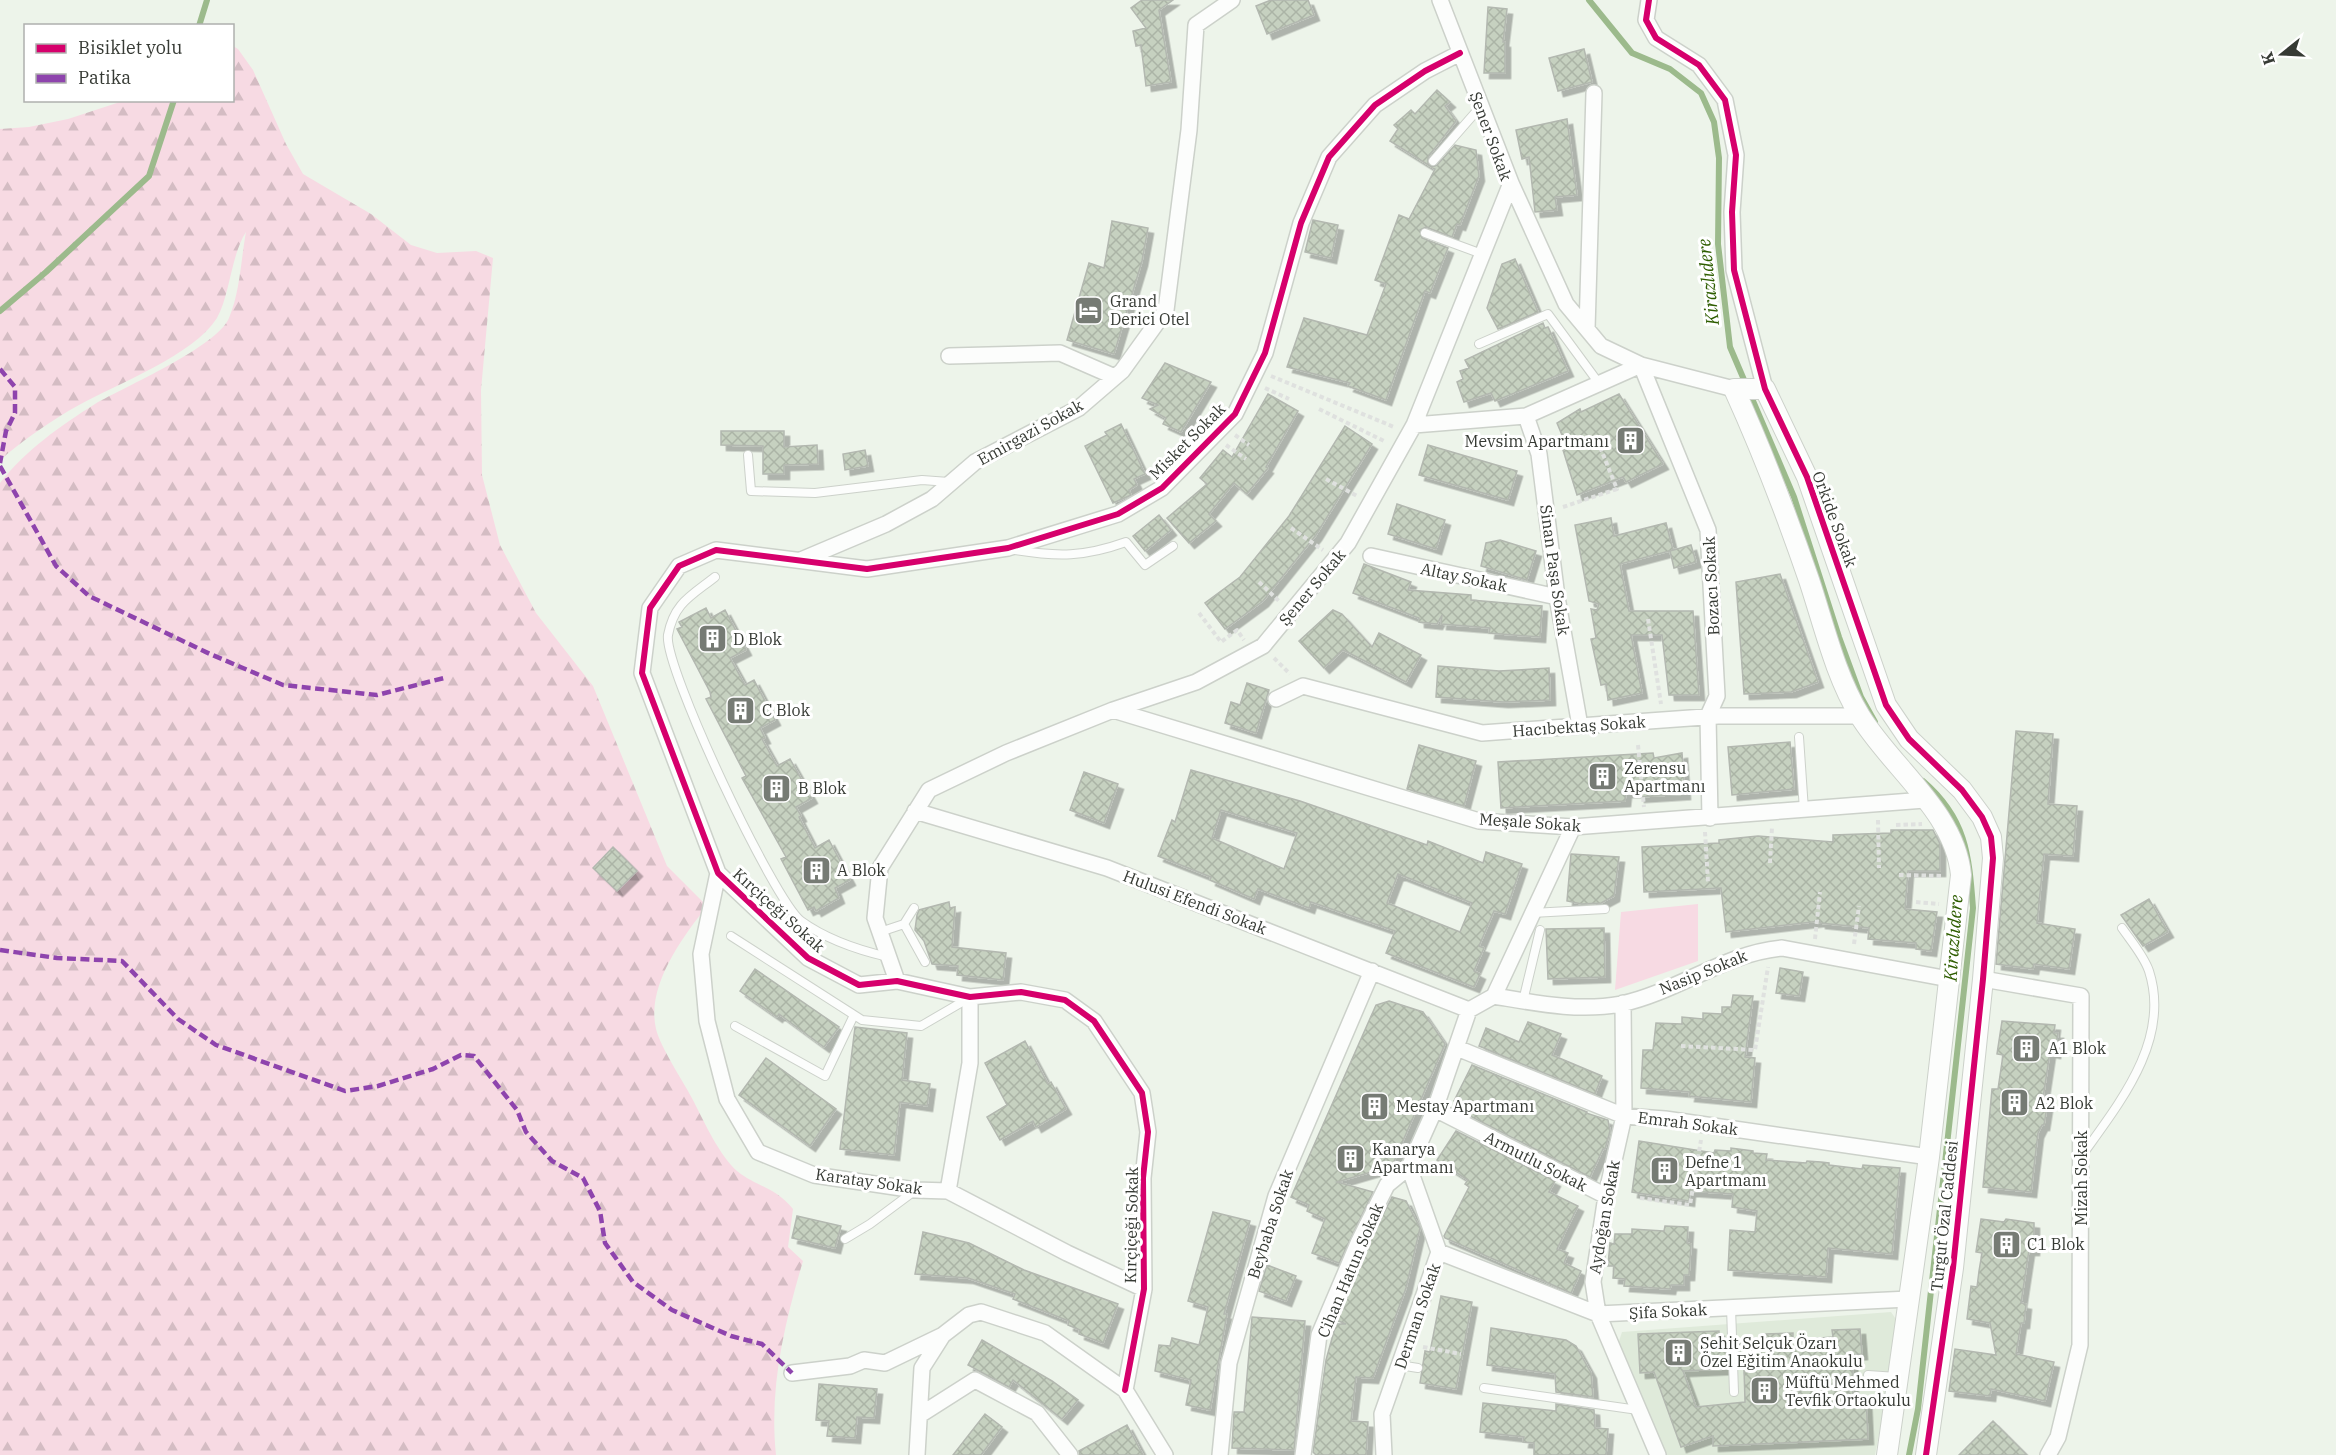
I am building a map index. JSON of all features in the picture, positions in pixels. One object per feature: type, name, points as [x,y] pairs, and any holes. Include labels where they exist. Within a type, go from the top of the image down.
[{"type":"street","name":"Emirgazi Sokak","points":[[801,560],[886,524],[932,499],[975,462],[1079,408],[1115,377],[1166,310],[1189,130],[1196,25],[1232,0]]},
{"type":"street","name":"Şener Sokak","points":[[897,981],[875,918],[880,868],[929,790],[1006,753],[1113,710],[1196,682],[1258,649],[1291,613],[1348,543],[1412,429],[1511,183],[1440,0]]},
{"type":"street","name":"Orkide Sokak","points":[[1649,0],[1646,20],[1656,38],[1699,65],[1725,100],[1736,154],[1732,212],[1734,270],[1765,389],[1807,477],[1886,705],[1909,739],[1962,790],[1982,817],[1991,837],[1993,858],[1983,979]]},
{"type":"street","name":"Misket Sokak","points":[[801,560],[867,569],[1008,548],[1118,514],[1162,488],[1235,414],[1265,353],[1301,224],[1329,157],[1375,105],[1425,71],[1460,54]]},
{"type":"street","points":[[1587,329],[1594,93]]},
{"type":"street","points":[[1511,183],[1566,304],[1601,346],[1641,365],[1734,389],[1765,389]]},
{"type":"street","points":[[949,356],[1060,353],[1115,377]]},
{"type":"street","points":[[1412,429],[1526,416],[1598,382],[1641,365]]},
{"type":"street","name":"Bozacı Sokak","points":[[1641,365],[1708,530],[1717,696],[1708,716],[1707,819]]},
{"type":"street","points":[[1734,389],[1776,483],[1843,681],[1861,716],[1925,800]]},
{"type":"street","name":"Sinan Paşa Sokak","points":[[1526,416],[1539,454],[1557,597],[1580,726]]},
{"type":"street","name":"Kırçiçeği Sokak","points":[[801,560],[716,550],[679,566],[650,608],[642,673],[718,873],[808,958],[859,985],[897,981],[970,997],[1021,992],[1065,1000],[1094,1021],[1142,1093],[1148,1132],[1143,1178],[1144,1289],[1125,1390]]},
{"type":"street","name":"Altay Sokak","points":[[1371,556],[1557,597]]},
{"type":"street","points":[[1276,699],[1303,687]]},
{"type":"street","name":"Hacıbektaş Sokak","points":[[1303,687],[1482,733],[1708,716],[1861,716]]},
{"type":"street","name":"Meşale Sokak","points":[[1113,710],[1479,821],[1573,827],[1707,819],[1925,800]]},
{"type":"street","name":"Turgut Özal Caddesi","points":[[1887,1455],[1929,1157],[1961,875],[1959,855],[1952,837],[1925,800]]},
{"type":"street","name":"Hulusi Efendi Sokak","points":[[915,812],[1107,868],[1469,1010]]},
{"type":"street","points":[[1409,1167],[1435,1109],[1469,1010],[1494,996],[1573,827]]},
{"type":"street","name":"Karatay Sokak","points":[[718,873],[701,954],[707,1021],[727,1099],[758,1152],[814,1175],[915,1190],[948,1191],[1066,1253],[1144,1289]]},
{"type":"street","name":"Nasip Sokak","points":[[1494,996],[1577,1009],[1623,1003],[1717,968],[1755,951],[1782,948],[1949,979]]},
{"type":"street","name":"Beybaba Sokak","points":[[1220,1455],[1229,1363],[1276,1196],[1372,971]]},
{"type":"street","name":"Mizah Sokak","points":[[1983,979],[2081,996],[2080,1345],[2058,1437],[2048,1455]]},
{"type":"street","name":"Turgut Özal Caddesi","points":[[1926,1455],[1953,1268],[1983,979]]},
{"type":"street","points":[[948,1191],[970,1063],[970,997]]},
{"type":"street","name":"Aydoğan Sokak","points":[[1623,1003],[1624,1116],[1606,1196],[1593,1282],[1598,1314],[1658,1455]]},
{"type":"street","name":"Emrah Sokak","points":[[1457,1048],[1624,1116],[1703,1124],[1929,1157]]},
{"type":"street","name":"Armutlu Sokak","points":[[1435,1109],[1606,1196]]},
{"type":"street","name":"Derman Sokak","points":[[1384,1455],[1382,1414],[1439,1252],[1409,1167]]},
{"type":"street","name":"Cihan Hatun Sokak","points":[[1303,1455],[1319,1335],[1359,1241],[1387,1185],[1409,1167]]},
{"type":"street","name":"Şifa Sokak","points":[[1439,1252],[1598,1314],[1909,1299]]},
{"type":"street","points":[[792,1373],[850,1366],[864,1360],[885,1363],[943,1335],[969,1315],[981,1312],[1045,1333],[1125,1390],[1166,1455]]},
{"type":"street","points":[[917,1455],[922,1368],[943,1335]]},
{"type":"street","points":[[920,1415],[975,1380],[1037,1413],[1070,1455]]},
{"type":"lane","points":[[1433,161],[1481,106]]},
{"type":"lane","points":[[1425,233],[1482,254]]},
{"type":"lane","points":[[1479,344],[1548,314],[1598,382]]},
{"type":"lane","points":[[747,455],[751,491],[815,493],[922,480],[951,482]]},
{"type":"lane","points":[[1008,548],[1050,556],[1095,553],[1126,542],[1145,565],[1173,546]]},
{"type":"lane","points":[[715,577],[677,607],[668,637],[680,686],[748,836],[799,920],[851,948],[889,957]]},
{"type":"lane","points":[[1799,737],[1804,810]]},
{"type":"lane","points":[[880,932],[904,924],[914,908]]},
{"type":"lane","points":[[1532,913],[1605,909]]},
{"type":"lane","points":[[904,924],[925,962]]},
{"type":"lane","points":[[2081,1158],[2132,1080],[2154,1025],[2156,999],[2148,968],[2122,928]]},
{"type":"lane","points":[[1523,1000],[1540,930]]},
{"type":"lane","points":[[731,936],[862,1020],[921,1026],[970,997]]},
{"type":"lane","points":[[735,1026],[825,1076],[854,1015]]},
{"type":"lane","points":[[845,1239],[870,1224],[915,1190]]},
{"type":"lane","points":[[1731,1308],[1734,1392]]},
{"type":"lane","points":[[1399,1365],[1418,1368]]},
{"type":"lane","points":[[1868,1375],[1898,1377]]},
{"type":"lane","points":[[1484,1388],[1638,1410]]},
{"type":"path","points":[[1253,376],[1289,399]]},
{"type":"path","points":[[1253,376],[1412,429]]},
{"type":"path","points":[[1319,409],[1400,450]]},
{"type":"path","points":[[1547,512],[1617,489],[1598,442]]},
{"type":"path","points":[[1228,446],[1246,459]]},
{"type":"path","points":[[1326,479],[1370,504]]},
{"type":"path","points":[[1291,528],[1336,559]]},
{"type":"path","points":[[1259,582],[1291,613]]},
{"type":"path","points":[[1199,613],[1221,642],[1237,630],[1303,687]]},
{"type":"path","points":[[1648,619],[1663,720]]},
{"type":"path","points":[[1638,745],[1646,823]]},
{"type":"path","points":[[1878,804],[1879,868]]},
{"type":"path","points":[[1770,862],[1773,813]]},
{"type":"path","points":[[1707,819],[1708,882]]},
{"type":"path","points":[[1899,875],[1961,875]]},
{"type":"path","points":[[1813,954],[1820,892]]},
{"type":"path","points":[[1852,962],[1859,906]]},
{"type":"path","points":[[1682,1046],[1755,1050],[1771,949]]},
{"type":"path","points":[[1640,1198],[1690,1205],[1703,1124]]},
{"type":"path","points":[[1407,1344],[1461,1353]]},
{"type":"shaded area","points":[[1891,1312],[1900,1325],[1875,1455],[1665,1455],[1618,1344],[1622,1332]]},
{"type":"green space","points":[[234,47],[253,70],[286,144],[303,174],[371,214],[411,245],[437,253],[476,251],[493,258],[481,390],[482,475],[500,545],[536,613],[593,686],[667,866],[707,906],[677,948],[661,980],[654,1013],[659,1037],[708,1129],[731,1165],[744,1176],[779,1196],[793,1209],[788,1247],[803,1261],[784,1333],[776,1381],[774,1430],[776,1455],[0,1455],[0,483],[32,449],[69,421],[95,404],[168,366],[207,341],[221,329],[229,318],[236,297],[246,232],[237,252],[221,309],[206,332],[154,368],[58,417],[0,460],[0,129],[29,127],[68,119],[120,102],[234,102]]},
{"type":"green space","points":[[1698,904],[1698,961],[1615,990],[1621,912]]},
{"type":"building","points":[[1142,0],[1173,0],[1159,10],[1171,82],[1146,86],[1141,45],[1136,46],[1133,31],[1146,28],[1131,8]]},
{"type":"building","points":[[1271,0],[1308,0],[1314,15],[1267,34],[1256,6]]},
{"type":"building","points":[[1488,7],[1507,9],[1503,42],[1505,42],[1505,73],[1484,73]]},
{"type":"building","points":[[1584,49],[1592,82],[1558,91],[1549,58]]},
{"type":"building","points":[[1437,90],[1450,102],[1445,106],[1456,121],[1428,157],[1428,163],[1432,167],[1437,165],[1455,145],[1476,150],[1479,176],[1460,225],[1457,224],[1452,237],[1426,227],[1420,230],[1422,238],[1448,248],[1430,293],[1425,291],[1386,400],[1348,386],[1350,383],[1287,367],[1304,318],[1367,335],[1386,284],[1375,280],[1399,215],[1409,219],[1435,169],[1390,141],[1398,129],[1394,125],[1411,110],[1415,114]]},
{"type":"building","points":[[1567,119],[1577,195],[1555,197],[1557,210],[1535,212],[1529,157],[1522,159],[1516,130]]},
{"type":"building","points":[[1313,220],[1338,225],[1331,258],[1305,252]]},
{"type":"building","name":"Grand Derici Otel","points":[[1112,221],[1148,228],[1142,261],[1114,354],[1067,340],[1089,263],[1104,268]]},
{"type":"building","points":[[1515,259],[1538,312],[1498,329],[1487,308],[1502,264]]},
{"type":"building","points":[[1543,323],[1545,328],[1548,327],[1568,371],[1495,401],[1491,393],[1464,402],[1457,382],[1463,379],[1460,371],[1469,368],[1465,360]]},
{"type":"building","points":[[1165,363],[1211,382],[1181,432],[1163,424],[1166,418],[1150,409],[1158,405],[1142,398]]},
{"type":"building","points":[[1268,394],[1298,411],[1266,467],[1268,468],[1247,494],[1234,483],[1209,514],[1216,521],[1189,543],[1167,518],[1207,484],[1200,478],[1223,450],[1232,457]]},
{"type":"building","points":[[1619,394],[1663,464],[1626,482],[1623,477],[1577,495],[1563,450],[1567,447],[1557,423],[1580,409],[1581,412]]},
{"type":"building","points":[[1121,424],[1145,474],[1134,479],[1137,485],[1129,490],[1131,495],[1113,503],[1085,446],[1107,435],[1105,432]]},
{"type":"building","points":[[1345,426],[1372,444],[1316,535],[1263,601],[1225,629],[1205,603],[1240,577],[1289,516]]},
{"type":"building","points":[[721,431],[784,431],[784,447],[817,445],[818,464],[784,465],[784,474],[763,474],[763,446],[721,445]]},
{"type":"building","points":[[1428,445],[1517,471],[1508,500],[1419,475]]},
{"type":"building","points":[[865,450],[868,466],[845,470],[843,454]]},
{"type":"building","points":[[1397,504],[1445,520],[1436,549],[1388,534]]},
{"type":"building","points":[[1159,515],[1171,530],[1145,551],[1133,536]]},
{"type":"building","points":[[1611,518],[1614,536],[1666,523],[1673,550],[1620,564],[1629,611],[1693,611],[1699,695],[1669,695],[1662,635],[1631,635],[1642,693],[1608,700],[1606,684],[1601,685],[1591,639],[1596,638],[1591,609],[1597,610],[1599,604],[1589,601],[1575,525]]},
{"type":"building","points":[[1500,540],[1536,551],[1527,580],[1481,566],[1486,543]]},
{"type":"building","points":[[1691,545],[1696,562],[1674,568],[1670,551]]},
{"type":"building","points":[[1364,564],[1411,582],[1408,590],[1471,595],[1471,600],[1542,606],[1540,637],[1489,633],[1490,628],[1441,624],[1442,615],[1437,624],[1419,622],[1419,618],[1353,593]]},
{"type":"building","points":[[1780,574],[1818,682],[1791,692],[1744,694],[1736,582]]},
{"type":"building","points":[[706,608],[711,618],[725,610],[746,650],[730,658],[745,685],[754,680],[775,720],[760,728],[765,738],[762,739],[777,766],[790,759],[812,798],[796,807],[815,848],[829,840],[850,880],[835,888],[839,898],[816,911],[814,907],[808,910],[781,859],[786,857],[742,778],[746,776],[706,699],[711,697],[710,692],[677,629],[682,627],[679,622]]},
{"type":"building","points":[[1333,610],[1342,614],[1372,647],[1379,633],[1421,655],[1406,682],[1343,650],[1324,668],[1299,641]]},
{"type":"building","points":[[1438,666],[1499,671],[1549,668],[1550,700],[1503,702],[1436,697]]},
{"type":"building","points":[[1247,683],[1269,690],[1256,733],[1225,723],[1231,702],[1240,705]]},
{"type":"building","points":[[2016,731],[2053,734],[2048,804],[2077,806],[2073,856],[2044,854],[2037,923],[2075,929],[2069,969],[2034,964],[2033,969],[1996,964]]},
{"type":"building","points":[[1790,742],[1794,789],[1732,795],[1728,747]]},
{"type":"building","points":[[1419,745],[1476,761],[1464,806],[1407,789]]},
{"type":"building","points":[[1653,753],[1654,758],[1682,753],[1685,794],[1639,797],[1639,792],[1626,792],[1625,801],[1501,808],[1498,762]]},
{"type":"building","points":[[1191,770],[1300,801],[1427,845],[1428,841],[1483,863],[1486,852],[1522,864],[1505,914],[1494,911],[1479,946],[1484,948],[1474,971],[1480,974],[1474,987],[1386,953],[1395,931],[1311,902],[1309,908],[1258,889],[1254,899],[1210,880],[1211,877],[1158,856],[1172,820],[1175,822]],"holes":[[[1221,810],[1297,833],[1284,869],[1212,838]],[[1398,874],[1472,903],[1460,932],[1387,903]]]},
{"type":"building","points":[[1084,772],[1118,784],[1104,823],[1070,810]]},
{"type":"building","points":[[1891,830],[1933,830],[1940,844],[1940,871],[1908,871],[1905,909],[1937,912],[1931,951],[1916,949],[1916,943],[1868,939],[1869,928],[1820,923],[1820,921],[1726,932],[1721,888],[1644,892],[1642,847],[1719,843],[1719,840],[1758,836],[1833,842],[1833,835],[1891,833]]},
{"type":"building","points":[[613,847],[637,871],[617,891],[593,868]]},
{"type":"building","points":[[1571,854],[1619,857],[1614,896],[1601,903],[1582,904],[1567,901]]},
{"type":"building","points":[[2149,899],[2168,932],[2143,946],[2121,915]]},
{"type":"building","points":[[949,902],[950,908],[955,907],[952,947],[1006,953],[1003,980],[957,975],[958,966],[932,964],[924,941],[915,930],[917,915],[919,910]]},
{"type":"building","points":[[1604,928],[1605,977],[1548,979],[1546,929]]},
{"type":"building","points":[[1780,968],[1803,972],[1799,996],[1776,993]]},
{"type":"building","points":[[755,969],[839,1027],[824,1047],[779,1014],[777,1017],[740,991]]},
{"type":"building","points":[[1733,995],[1753,996],[1745,1057],[1755,1058],[1751,1102],[1689,1096],[1690,1092],[1641,1088],[1643,1050],[1653,1050],[1656,1023],[1682,1024],[1682,1017],[1703,1019],[1703,1013],[1722,1014],[1722,1007],[1731,1007]]},
{"type":"building","points":[[1389,1001],[1423,1012],[1445,1044],[1392,1166],[1337,1182],[1373,1192],[1339,1263],[1312,1253],[1325,1219],[1307,1211],[1309,1205],[1291,1197],[1376,1005]]},
{"type":"building","points":[[2002,1021],[2055,1025],[2054,1033],[2058,1033],[2055,1053],[2050,1052],[2042,1105],[2047,1106],[2044,1125],[2038,1133],[2031,1192],[1983,1187],[1992,1089],[1998,1089],[2003,1055],[1997,1054]]},
{"type":"building","points":[[1528,1022],[1561,1034],[1552,1055],[1602,1076],[1595,1094],[1479,1046],[1486,1028],[1519,1042]]},
{"type":"building","points":[[855,1027],[907,1033],[902,1080],[930,1084],[927,1106],[900,1102],[894,1155],[840,1149]]},
{"type":"building","points":[[1025,1041],[1048,1084],[1051,1082],[1066,1109],[1036,1127],[1033,1121],[1000,1140],[987,1117],[1007,1105],[985,1063]]},
{"type":"building","points":[[766,1058],[836,1109],[810,1146],[739,1095]]},
{"type":"building","points":[[1472,1065],[1608,1120],[1610,1131],[1605,1149],[1590,1177],[1466,1114],[1469,1109],[1454,1101]]},
{"type":"building","points":[[1456,1131],[1555,1181],[1549,1192],[1578,1206],[1557,1249],[1568,1253],[1564,1263],[1581,1271],[1571,1293],[1445,1238],[1469,1187],[1465,1184],[1468,1180],[1437,1160]]},
{"type":"building","points":[[1639,1141],[1714,1153],[1715,1150],[1731,1151],[1731,1148],[1753,1151],[1753,1153],[1767,1154],[1766,1160],[1821,1162],[1862,1169],[1863,1165],[1900,1168],[1892,1254],[1828,1248],[1826,1277],[1728,1270],[1730,1230],[1755,1232],[1757,1211],[1732,1207],[1733,1194],[1690,1191],[1689,1201],[1632,1192]]},
{"type":"building","points":[[1392,1197],[1406,1201],[1420,1228],[1406,1288],[1373,1378],[1356,1377],[1351,1421],[1368,1422],[1366,1455],[1316,1455],[1313,1452],[1326,1360],[1336,1324],[1346,1324],[1336,1320],[1368,1245]]},
{"type":"building","points":[[1213,1212],[1250,1221],[1224,1314],[1227,1314],[1210,1410],[1186,1405],[1191,1380],[1155,1371],[1159,1345],[1170,1346],[1172,1338],[1199,1345],[1208,1307],[1188,1301]]},
{"type":"building","points":[[797,1216],[841,1226],[835,1248],[792,1238]]},
{"type":"building","points":[[1981,1219],[2004,1222],[2006,1219],[2034,1223],[2034,1250],[2029,1250],[2021,1303],[2026,1304],[2024,1323],[2021,1323],[2016,1354],[2054,1362],[2045,1401],[1991,1389],[1990,1396],[1949,1391],[1955,1349],[1996,1355],[1990,1323],[1967,1319],[1971,1286],[1977,1287],[1982,1253],[1976,1252]]},
{"type":"building","points":[[1665,1226],[1688,1227],[1687,1243],[1691,1244],[1689,1275],[1684,1275],[1684,1285],[1671,1285],[1670,1289],[1624,1286],[1625,1279],[1613,1278],[1614,1266],[1608,1266],[1610,1243],[1614,1244],[1615,1234],[1632,1234],[1632,1229],[1664,1231]]},
{"type":"building","points":[[923,1232],[969,1243],[1024,1270],[1118,1304],[1103,1343],[1079,1334],[1080,1330],[1068,1325],[1069,1321],[1013,1299],[1015,1294],[968,1278],[915,1274]]},
{"type":"building","points":[[1267,1265],[1296,1276],[1286,1301],[1259,1291]]},
{"type":"building","points":[[1441,1296],[1472,1302],[1456,1389],[1420,1383],[1425,1351],[1430,1352]]},
{"type":"building","points":[[1252,1317],[1305,1321],[1294,1450],[1232,1448],[1234,1412],[1244,1412]]},
{"type":"building","points":[[1491,1328],[1566,1340],[1576,1346],[1591,1373],[1593,1397],[1556,1392],[1555,1374],[1487,1365]]},
{"type":"building","name":"Müftü Mehmed Tevfik Ortaokulu","points":[[1860,1329],[1862,1354],[1852,1355],[1853,1397],[1866,1396],[1868,1439],[1713,1446],[1713,1436],[1681,1447],[1654,1372],[1640,1373],[1638,1334],[1719,1331],[1719,1344],[1726,1343],[1727,1369],[1683,1371],[1696,1407],[1745,1402],[1744,1368],[1739,1368],[1738,1343],[1765,1341],[1765,1334],[1793,1333],[1793,1340],[1833,1337],[1832,1330]]},
{"type":"building","points":[[982,1340],[1052,1381],[1078,1400],[1062,1419],[1013,1380],[1009,1387],[968,1365]]},
{"type":"building","points":[[819,1384],[877,1389],[874,1418],[857,1417],[855,1438],[827,1436],[829,1421],[816,1420]]},
{"type":"building","points":[[1483,1403],[1556,1411],[1556,1404],[1594,1410],[1595,1428],[1608,1429],[1606,1455],[1534,1455],[1534,1443],[1523,1442],[1524,1437],[1480,1432]]},
{"type":"building","points":[[985,1414],[1002,1427],[981,1455],[953,1455]]},
{"type":"building","points":[[1993,1421],[2027,1455],[1959,1455]]},
{"type":"building","points":[[1127,1425],[1143,1455],[1080,1455],[1079,1451]]},
{"type":"waterway","points":[[200,24],[207,0]]},
{"type":"waterway","name":"Kirazlıdere","points":[[1589,0],[1632,53],[1670,69],[1701,93],[1714,122],[1719,158],[1718,244],[1730,347],[1794,497],[1839,637],[1861,697],[1875,722]]},
{"type":"waterway","points":[[0,311],[46,272],[149,176],[173,102]]},
{"type":"waterway","name":"Kirazlıdere","points":[[1909,1455],[1918,1409],[1973,908],[1970,871],[1963,838],[1948,809],[1923,781]]},
{"type":"marked path","points":[[0,369],[15,387],[15,413],[6,431],[0,463]]},
{"type":"marked path","points":[[0,466],[56,566],[89,596],[210,654],[283,685],[377,695],[444,678]]},
{"type":"marked path","points":[[0,950],[57,958],[122,961],[178,1019],[216,1045],[345,1091],[378,1086],[433,1069],[461,1055],[474,1056],[517,1110],[526,1132],[552,1161],[583,1178],[600,1211],[605,1243],[633,1282],[672,1310],[731,1336],[762,1344],[792,1373]]},
{"type":"cycle path","points":[[1649,0],[1646,20],[1656,38],[1699,65],[1725,100],[1736,155],[1732,212],[1734,270],[1765,389],[1807,477],[1886,705],[1909,739],[1962,790],[1982,817],[1991,837],[1993,858],[1983,979],[1953,1268],[1926,1455]]},
{"type":"cycle path","points":[[1125,1390],[1144,1289],[1143,1178],[1148,1132],[1142,1093],[1094,1021],[1065,1000],[1021,992],[970,997],[897,981],[859,985],[808,958],[718,873],[642,673],[650,608],[679,566],[716,550],[867,569],[1008,548],[1118,514],[1162,488],[1235,414],[1265,353],[1301,223],[1329,157],[1375,105],[1425,71],[1460,53]]},
{"type":"place","name":"Grand Derici Otel","points":[[1089,310]]},
{"type":"place","name":"Mevsim Apartmanı","points":[[1630,441]]},
{"type":"place","name":"D Blok","points":[[712,639]]},
{"type":"place","name":"C Blok","points":[[741,710]]},
{"type":"place","name":"Zerensu Apartmanı","points":[[1603,777]]},
{"type":"place","name":"B Blok","points":[[777,788]]},
{"type":"place","name":"A Blok","points":[[816,870]]},
{"type":"place","name":"A1 Blok","points":[[2027,1048]]},
{"type":"place","name":"A2 Blok","points":[[2014,1103]]},
{"type":"place","name":"Mestay Apartmanı","points":[[1375,1106]]},
{"type":"place","name":"Kanarya Apartmanı","points":[[1351,1158]]},
{"type":"place","name":"Defne 1 Apartmanı","points":[[1664,1171]]},
{"type":"place","name":"C1 Blok","points":[[2006,1244]]},
{"type":"place","name":"Şehit Selçuk Özarı Özel Eğitim Anaokulu","points":[[1679,1352]]},
{"type":"place","name":"Müftü Mehmed Tevfik Ortaokulu","points":[[1764,1391]]}]
